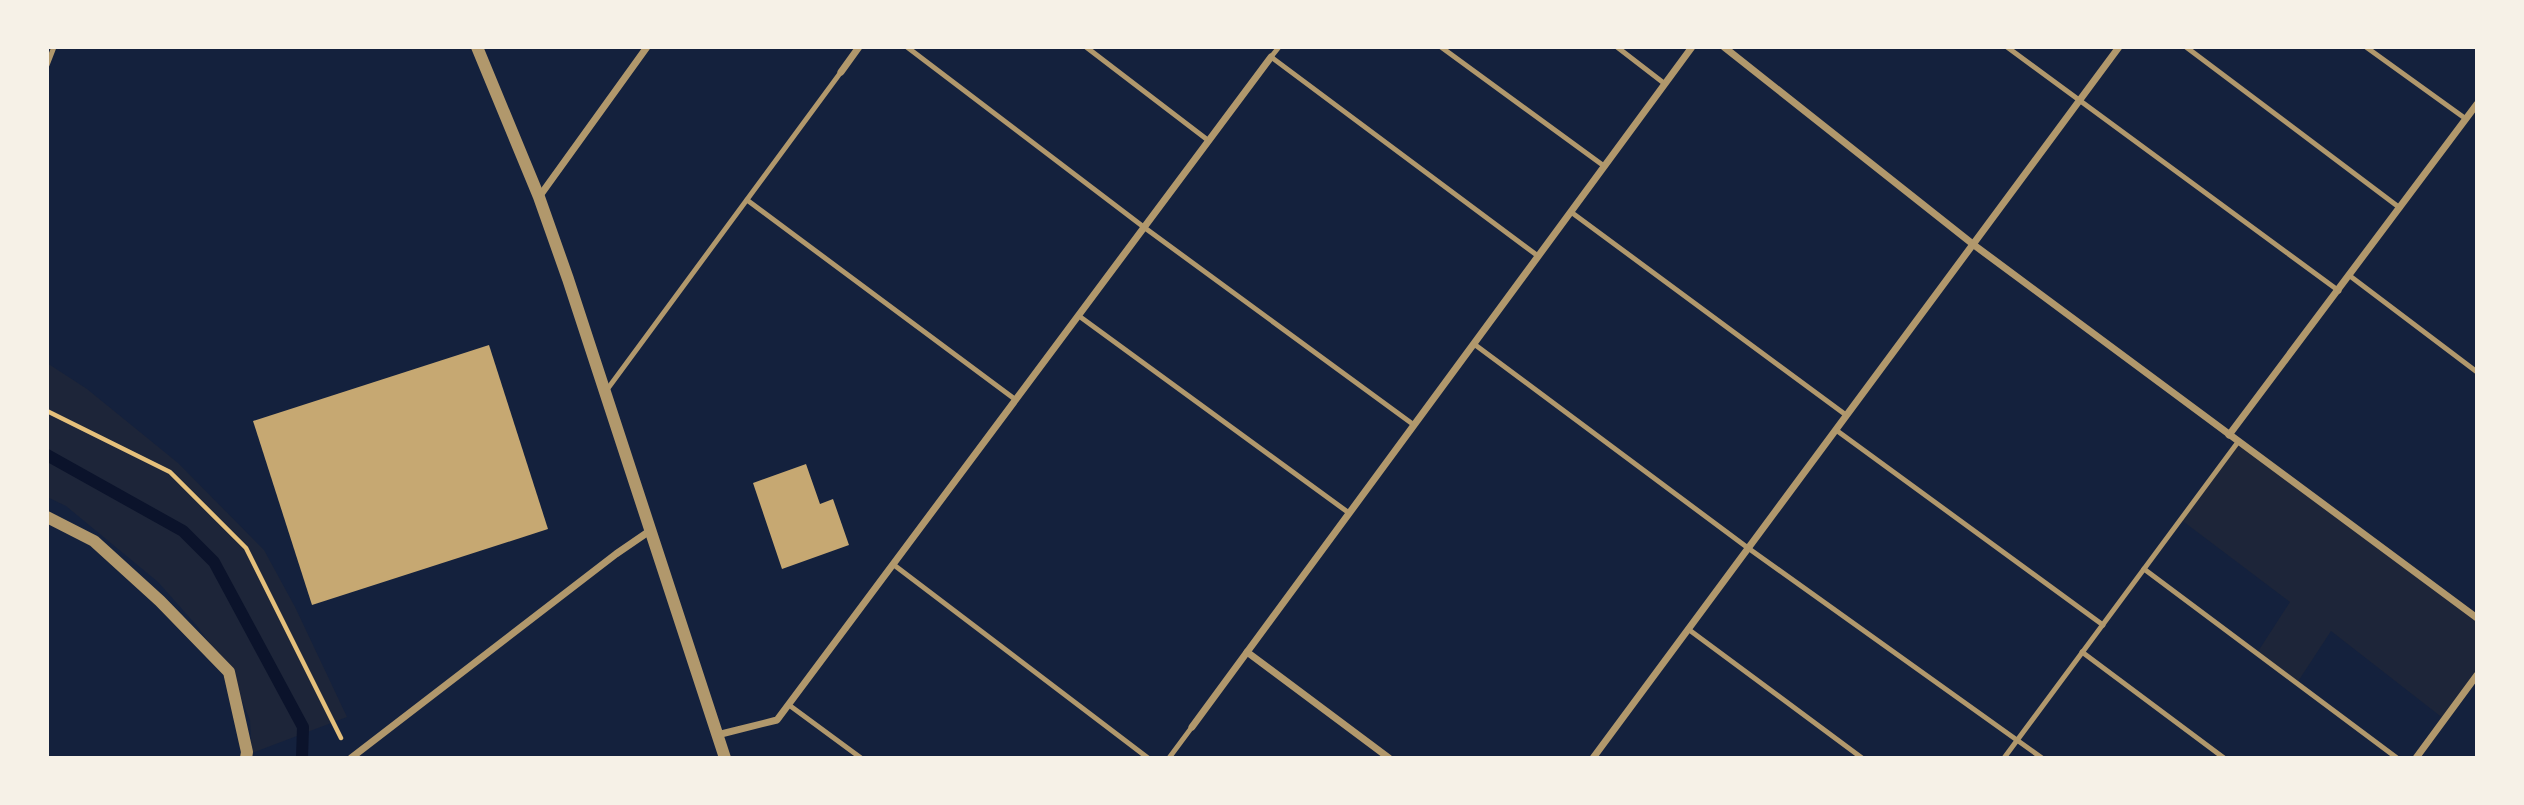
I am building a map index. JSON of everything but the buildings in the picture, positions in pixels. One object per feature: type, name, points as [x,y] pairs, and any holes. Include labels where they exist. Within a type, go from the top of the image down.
[{"type":"street","points":[[478,47],[538,197],[606,391],[725,758]]},
{"type":"street","points":[[538,197],[647,47]]},
{"type":"street","points":[[841,72],[859,47]]},
{"type":"street","points":[[1192,727],[1692,47]]},
{"type":"street","points":[[1724,47],[1974,245],[2477,618]]},
{"type":"street","points":[[1593,758],[2119,47]]},
{"type":"street","points":[[717,735],[777,720],[1271,57]]},
{"type":"street","points":[[2229,435],[2477,104]]},
{"type":"street","points":[[47,517],[94,541],[160,601],[229,672],[247,752],[246,758]]},
{"type":"street","points":[[351,758],[651,530]]},
{"type":"street","points":[[1247,652],[1389,758]]},
{"type":"street","points":[[2416,758],[2477,675]]},
{"type":"lane","points":[[47,65],[54,47]]},
{"type":"lane","points":[[908,47],[1145,228],[1414,425]]},
{"type":"lane","points":[[1086,47],[1209,141]]},
{"type":"lane","points":[[1279,47],[1271,57],[1538,256]]},
{"type":"lane","points":[[1441,47],[1604,166]]},
{"type":"lane","points":[[1616,47],[1665,84]]},
{"type":"lane","points":[[2007,47],[2339,291]]},
{"type":"lane","points":[[2186,47],[2400,208]]},
{"type":"lane","points":[[2366,47],[2466,119]]},
{"type":"lane","points":[[606,391],[841,72]]},
{"type":"lane","points":[[747,200],[1016,400]]},
{"type":"lane","points":[[1571,212],[1846,415]]},
{"type":"lane","points":[[2350,276],[2477,373]]},
{"type":"lane","points":[[1079,316],[1349,513]]},
{"type":"lane","points":[[1474,344],[1748,548],[2042,758]]},
{"type":"lane","points":[[1836,429],[2102,625]]},
{"type":"lane","points":[[2004,758],[2238,442]]},
{"type":"lane","points":[[894,565],[1149,758]]},
{"type":"lane","points":[[2144,569],[2398,758]]},
{"type":"lane","points":[[1688,629],[1863,758]]},
{"type":"lane","points":[[2082,652],[2224,758]]},
{"type":"lane","points":[[789,705],[861,758]]},
{"type":"lane","points":[[1169,758],[1192,727]]},
{"type":"path","points":[[47,411],[170,471],[246,548],[345,745]]},
{"type":"shaded area","points":[[47,363],[87,389],[178,463],[264,550],[295,607],[347,717],[252,753],[250,720],[230,672],[197,626],[158,582],[66,506],[47,497]]},
{"type":"shaded area","points":[[2238,442],[2477,618],[2477,675],[2444,719],[2331,631],[2297,683],[2257,653],[2290,602],[2180,519]]},
{"type":"waterway","points":[[47,455],[183,531],[214,562],[303,727],[302,758]]}]
